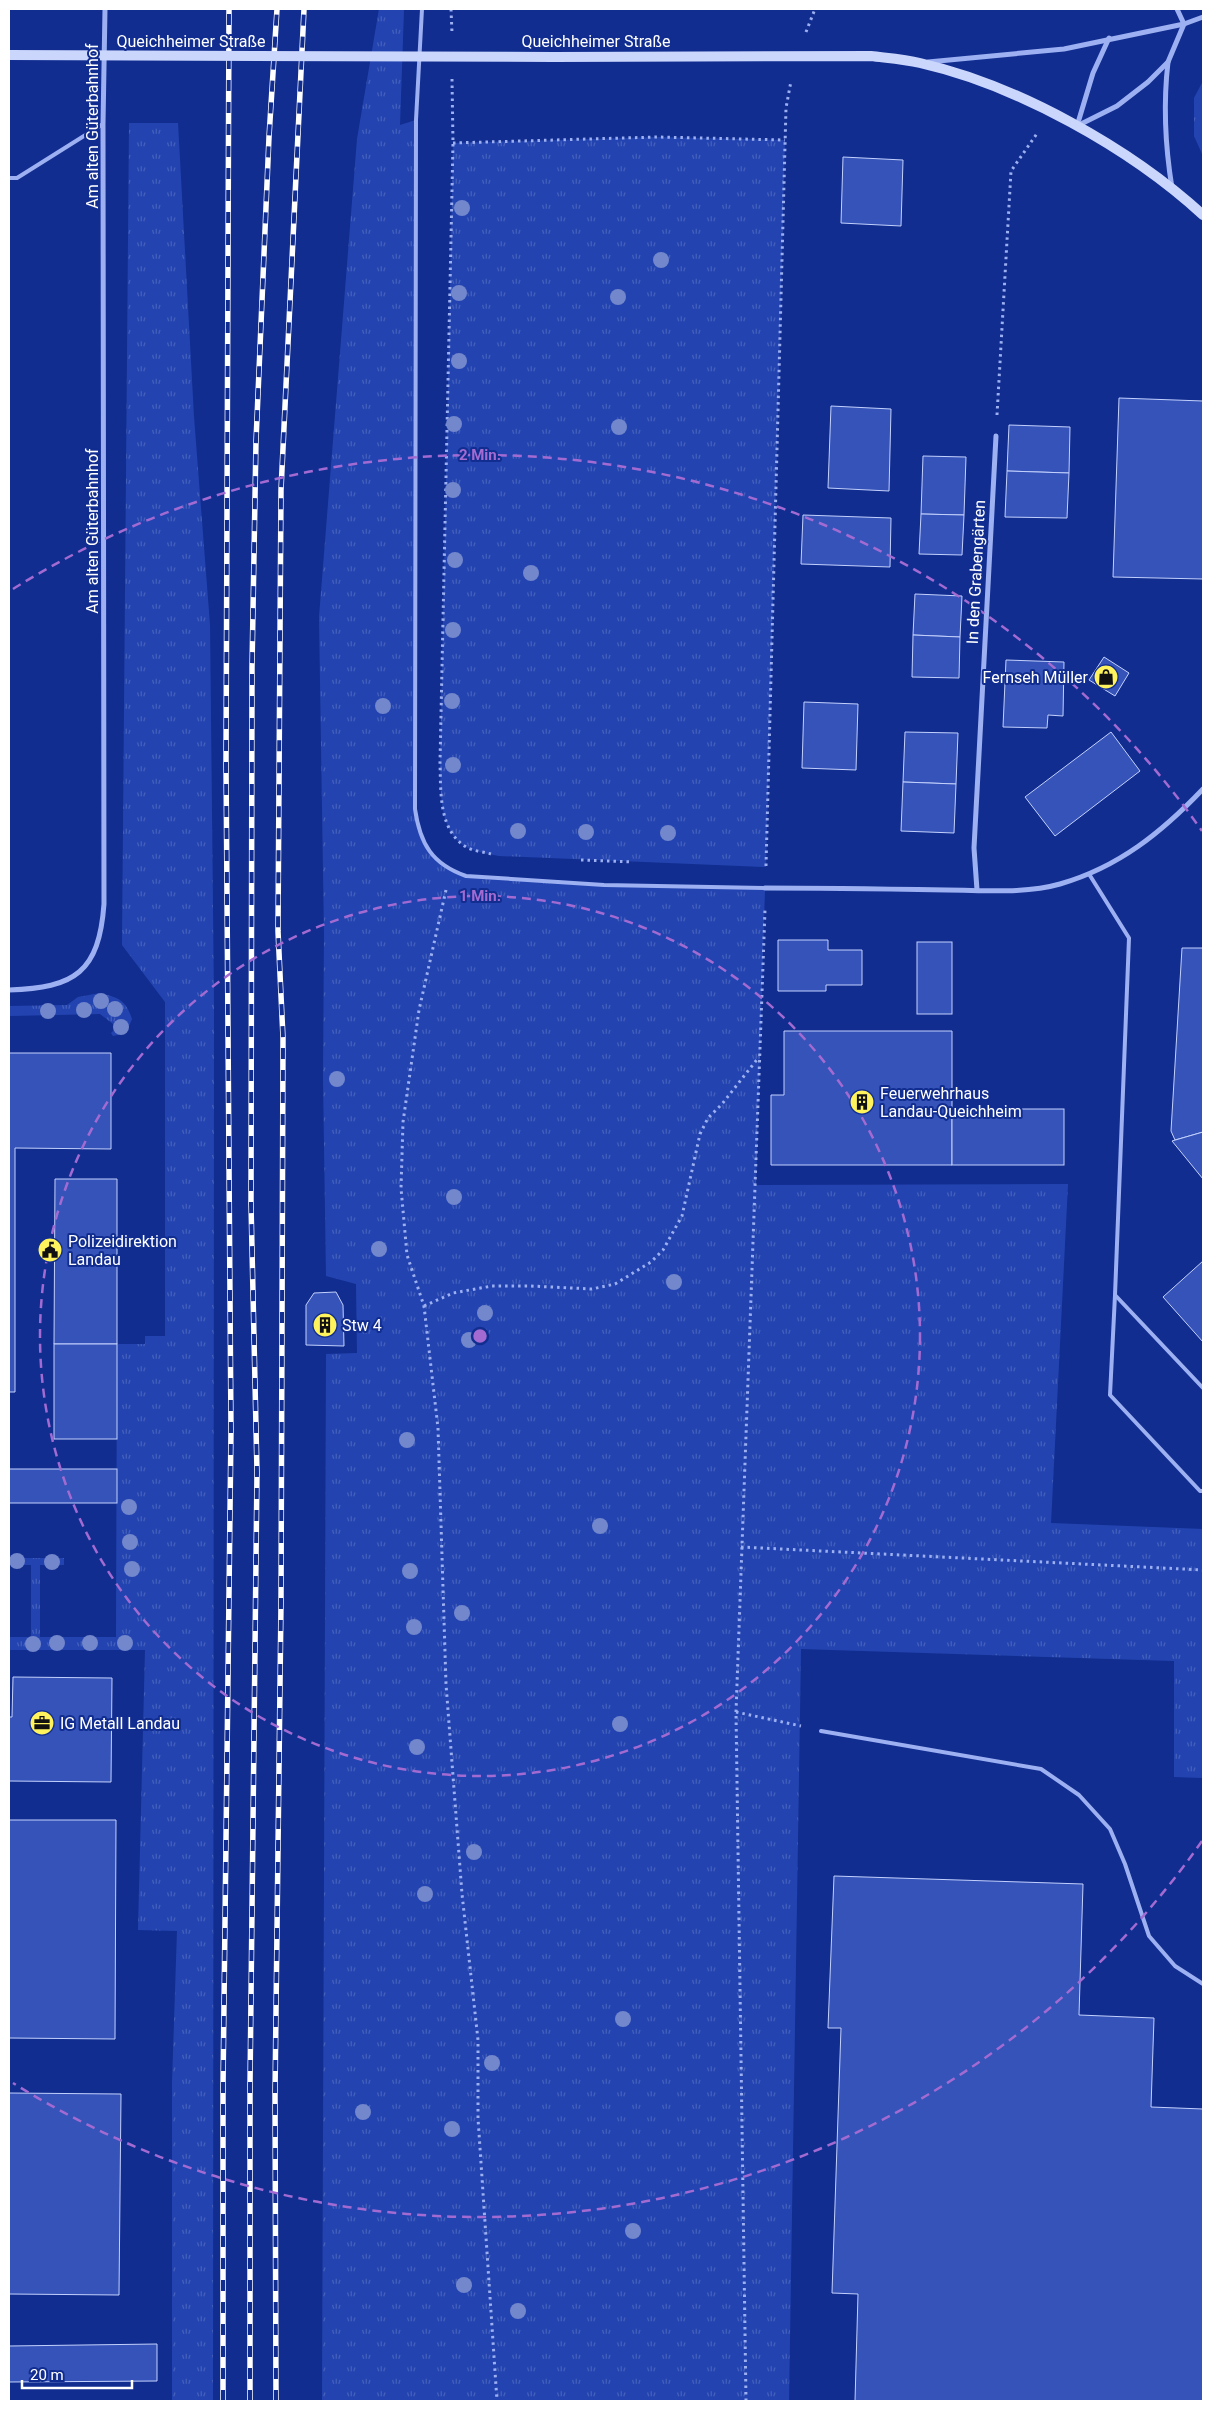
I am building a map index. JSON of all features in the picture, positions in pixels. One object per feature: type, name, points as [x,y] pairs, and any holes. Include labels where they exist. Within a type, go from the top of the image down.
[{"type":"main road","name":"Queichheimer Straße","points":[[9,55],[871,56],[920,63],[967,77],[1051,113],[1077,126],[1172,189],[1203,215]]},
{"type":"street","name":"Am alten Güterbahnhof","points":[[9,990],[51,987],[78,973],[94,953],[102,931],[104,904],[103,124],[105,9]]},
{"type":"street","points":[[1172,189],[1164,123],[1164,95],[1168,62],[1184,24],[1177,9]]},
{"type":"street","points":[[920,63],[1064,49],[1109,38],[1184,24],[1203,18]]},
{"type":"street","points":[[1077,126],[1093,73],[1109,38]]},
{"type":"street","points":[[1077,126],[1117,106],[1148,82],[1168,62]]},
{"type":"street","name":"In den Grabengärten","points":[[977,890],[974,848],[996,436]]},
{"type":"street","points":[[765,888],[1020,890],[1059,885],[1089,874],[1154,837],[1203,789]]},
{"type":"lane","points":[[422,9],[416,120],[415,809],[421,839],[442,864],[450,870],[466,876],[536,882],[765,888]]},
{"type":"lane","points":[[9,178],[17,178],[103,124]]},
{"type":"lane","points":[[1089,874],[1128,938],[1110,1395],[1200,1491],[1203,1491]]},
{"type":"lane","points":[[1115,1295],[1203,1388]]},
{"type":"lane","points":[[821,1731],[1041,1769],[1079,1795],[1110,1829],[1125,1864],[1149,1936],[1175,1966],[1203,1984]]},
{"type":"path","points":[[451,9],[452,38]]},
{"type":"path","points":[[746,2401],[736,1712],[766,867],[786,108],[796,56]]},
{"type":"path","points":[[452,76],[453,143],[440,753],[442,798],[445,820],[455,838],[468,848],[498,856]]},
{"type":"path","points":[[996,436],[1011,171],[1051,113]]},
{"type":"path","points":[[453,143],[657,137],[785,140]]},
{"type":"path","points":[[578,860],[637,862]]},
{"type":"path","points":[[756,866],[766,867]]},
{"type":"path","points":[[450,870],[420,1010],[403,1122],[402,1188],[408,1255],[424,1306],[438,1428],[446,1693],[462,1894],[478,2040],[478,2118],[497,2401]]},
{"type":"path","points":[[424,1306],[453,1293],[492,1286],[592,1289],[614,1284],[651,1262],[663,1250],[682,1216],[700,1134],[708,1118],[722,1104],[760,1057]]},
{"type":"path","points":[[741,1547],[1203,1570]]},
{"type":"path","points":[[736,1712],[821,1731]]},
{"type":"green space","points":[[379,9],[404,9],[400,125],[416,120],[415,809],[417,829],[427,848],[442,864],[466,876],[535,882],[765,888],[756,1185],[1068,1184],[1051,1523],[1203,1529],[1203,1778],[1174,1777],[1174,1661],[801,1649],[789,2401],[322,2401],[326,1354],[357,1353],[356,1284],[326,1276],[323,1079],[324,934],[319,617],[357,139]]},
{"type":"green space","points":[[1203,81],[1203,156],[1194,136],[1194,98]]},
{"type":"green space","points":[[129,123],[178,123],[194,417],[210,625],[214,1004],[213,2401],[172,2401],[172,2083],[177,1931],[138,1930],[145,1650],[9,1650],[9,1637],[31,1637],[31,1565],[9,1565],[9,1558],[64,1558],[64,1565],[40,1565],[40,1637],[116,1637],[117,1344],[145,1344],[145,1336],[165,1336],[165,1002],[122,945]]},
{"type":"green space","points":[[657,137],[785,140],[766,867],[499,856],[483,853],[468,848],[458,841],[451,832],[446,822],[441,798],[440,763],[453,143]]},
{"type":"green space","points":[[100,993],[117,998],[127,1008],[132,1019],[126,1033],[113,1036],[111,1033],[117,1027],[100,1014],[9,1016],[9,1006],[67,1005],[78,997]]},
{"type":"building","points":[[843,157],[903,160],[901,226],[841,223]]},
{"type":"building","points":[[1119,398],[1203,401],[1203,579],[1113,577]]},
{"type":"building","points":[[831,406],[891,409],[889,491],[828,488]]},
{"type":"building","points":[[1009,425],[1070,427],[1069,473],[1007,471]]},
{"type":"building","points":[[923,456],[966,457],[964,515],[921,514]]},
{"type":"building","points":[[1007,471],[1069,473],[1067,518],[1005,517]]},
{"type":"building","points":[[921,514],[964,515],[962,555],[919,554]]},
{"type":"building","points":[[803,515],[891,518],[890,567],[801,564]]},
{"type":"building","points":[[915,594],[962,596],[960,637],[913,635]]},
{"type":"building","points":[[913,635],[960,637],[959,678],[912,677]]},
{"type":"building","points":[[1104,657],[1129,673],[1115,696],[1089,680]]},
{"type":"building","points":[[1006,660],[1064,662],[1063,716],[1048,715],[1047,728],[1003,727]]},
{"type":"building","points":[[804,702],[858,704],[856,770],[802,768]]},
{"type":"building","points":[[905,732],[958,733],[956,784],[903,782]]},
{"type":"building","points":[[1111,732],[1140,771],[1055,836],[1025,797]]},
{"type":"building","points":[[903,782],[956,784],[954,833],[901,831]]},
{"type":"building","points":[[778,940],[828,940],[828,950],[862,950],[862,985],[826,985],[826,991],[778,991]]},
{"type":"building","points":[[917,942],[952,942],[952,1014],[917,1014]]},
{"type":"building","points":[[1182,948],[1203,948],[1203,1132],[1175,1140],[1171,1131]]},
{"type":"building","name":"Feuerwehrhaus Landau-Queichheim","points":[[784,1031],[952,1031],[952,1165],[771,1165],[771,1095],[784,1095]]},
{"type":"building","points":[[9,1053],[111,1053],[111,1149],[15,1148],[15,1392],[9,1392]]},
{"type":"building","points":[[952,1109],[1064,1109],[1064,1165],[952,1165]]},
{"type":"building","points":[[1203,1132],[1203,1179],[1172,1141]]},
{"type":"building","points":[[55,1179],[117,1179],[117,1344],[54,1344]]},
{"type":"building","points":[[1203,1261],[1203,1342],[1163,1297]]},
{"type":"building","name":"Stw 4","points":[[336,1292],[343,1305],[344,1346],[306,1345],[306,1305],[314,1293]]},
{"type":"building","points":[[54,1344],[117,1344],[117,1439],[54,1439]]},
{"type":"building","points":[[9,1469],[117,1469],[117,1503],[9,1503]]},
{"type":"building","points":[[13,1677],[112,1678],[111,1782],[9,1781],[9,1717],[12,1717]]},
{"type":"building","points":[[9,1820],[116,1820],[115,2039],[9,2038]]},
{"type":"building","points":[[834,1876],[1083,1884],[1079,2015],[1154,2018],[1151,2107],[1203,2109],[1203,2401],[855,2401],[858,2294],[832,2293],[841,2028],[828,2028]]},
{"type":"building","points":[[9,2093],[121,2094],[119,2295],[9,2294]]},
{"type":"building","points":[[157,2344],[157,2381],[9,2382],[9,2346]]},
{"type":"railway","points":[[223,2401],[223,2086],[231,1430],[226,763],[229,9]]},
{"type":"railway","points":[[250,2401],[250,2086],[257,1472],[251,1204],[252,667],[256,441],[269,137],[277,9]]},
{"type":"railway","points":[[276,2401],[275,2094],[281,1604],[283,1038],[278,931],[281,490],[304,9]]},
{"type":"place","name":"Fernseh Müller","points":[[1106,677]]},
{"type":"place","name":"Feuerwehrhaus Landau-Queichheim","points":[[862,1102]]},
{"type":"place","name":"Polizeidirektion Landau","points":[[50,1250]]},
{"type":"place","name":"Stw 4","points":[[325,1325]]},
{"type":"place","name":"IG Metall Landau","points":[[42,1723]]}]
